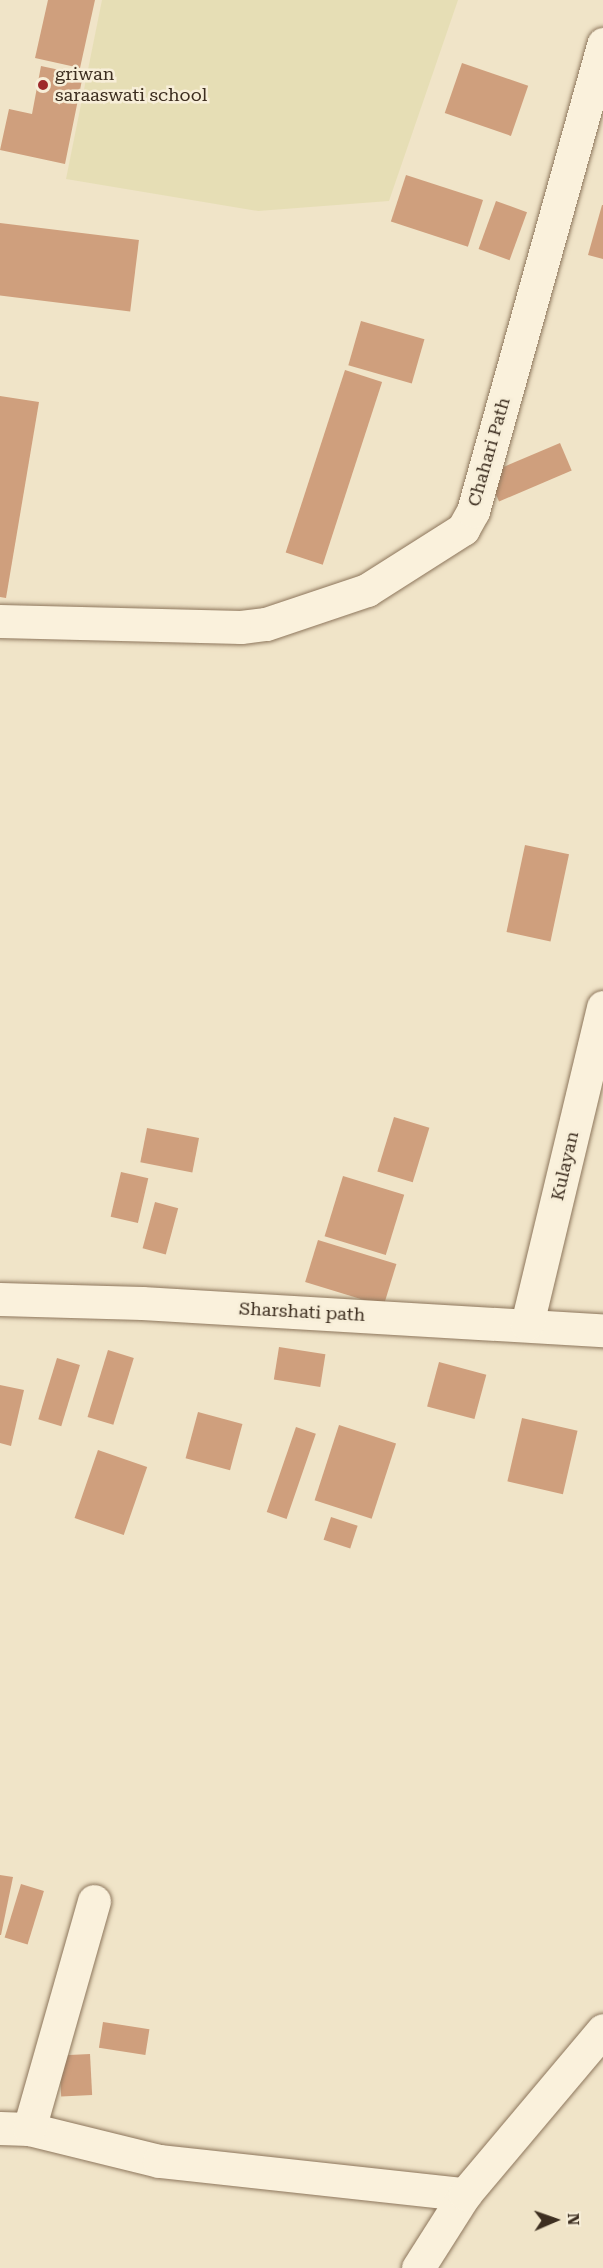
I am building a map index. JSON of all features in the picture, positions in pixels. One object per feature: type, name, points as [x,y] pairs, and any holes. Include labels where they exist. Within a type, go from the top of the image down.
[{"type":"street","name":"Chahari Path","points":[[0,621],[241,627],[266,624],[367,590],[463,529],[473,511],[603,44]]},
{"type":"street","name":"Kulayan","points":[[527,1324],[603,1007]]},
{"type":"street","name":"Sharshati path","points":[[0,1299],[142,1303],[603,1329]]},
{"type":"street","points":[[94,1901],[14,2129],[159,2161],[465,2194]]},
{"type":"street","points":[[418,2268],[465,2194],[603,2030]]},
{"type":"shaded area","points":[[102,0],[458,0],[389,201],[258,211],[66,179]]},
{"type":"building","points":[[48,0],[95,0],[80,68],[35,58]]},
{"type":"building","points":[[462,63],[528,86],[511,136],[445,113]]},
{"type":"building","points":[[41,66],[83,75],[65,164],[0,150],[9,109],[32,114]]},
{"type":"building","points":[[406,175],[483,200],[468,247],[391,222]]},
{"type":"building","points":[[496,201],[527,212],[510,260],[479,249]]},
{"type":"building","points":[[603,205],[603,259],[588,255]]},
{"type":"building","points":[[0,223],[139,240],[130,312],[0,296]]},
{"type":"building","points":[[361,321],[424,339],[412,383],[348,365]]},
{"type":"building","points":[[345,370],[382,382],[323,565],[286,553]]},
{"type":"building","points":[[0,396],[39,402],[6,598],[0,597]]},
{"type":"building","points":[[560,443],[572,471],[499,501],[487,474]]},
{"type":"building","points":[[525,845],[569,854],[551,941],[506,932]]},
{"type":"building","points":[[394,1117],[429,1128],[413,1182],[377,1172]]},
{"type":"building","points":[[147,1128],[199,1138],[192,1172],[140,1162]]},
{"type":"building","points":[[121,1172],[148,1178],[138,1223],[111,1217]]},
{"type":"building","points":[[343,1176],[404,1195],[386,1255],[325,1236]]},
{"type":"building","points":[[155,1202],[178,1208],[166,1255],[143,1248]]},
{"type":"building","points":[[318,1240],[396,1264],[384,1306],[305,1282]]},
{"type":"building","points":[[279,1347],[325,1354],[320,1387],[274,1380]]},
{"type":"building","points":[[108,1350],[134,1358],[113,1425],[88,1417]]},
{"type":"building","points":[[57,1358],[80,1365],[61,1426],[38,1419]]},
{"type":"building","points":[[439,1362],[486,1375],[474,1419],[427,1406]]},
{"type":"building","points":[[0,1385],[24,1390],[11,1446],[0,1443]]},
{"type":"building","points":[[198,1412],[242,1424],[230,1470],[186,1458]]},
{"type":"building","points":[[522,1418],[578,1431],[563,1494],[507,1481]]},
{"type":"building","points":[[339,1425],[396,1444],[372,1519],[315,1500]]},
{"type":"building","points":[[296,1427],[316,1434],[287,1519],[267,1512]]},
{"type":"building","points":[[98,1450],[147,1467],[124,1535],[75,1518]]},
{"type":"building","points":[[331,1517],[358,1526],[350,1548],[324,1540]]},
{"type":"building","points":[[0,1875],[13,1877],[1,1935],[0,1935]]},
{"type":"building","points":[[21,1884],[44,1891],[28,1945],[5,1938]]},
{"type":"building","points":[[103,2022],[149,2029],[145,2055],[99,2048]]},
{"type":"building","points":[[90,2054],[92,2095],[61,2097],[59,2056]]},
{"type":"place","name":"griwan saraaswati school","points":[[43,85]]}]
